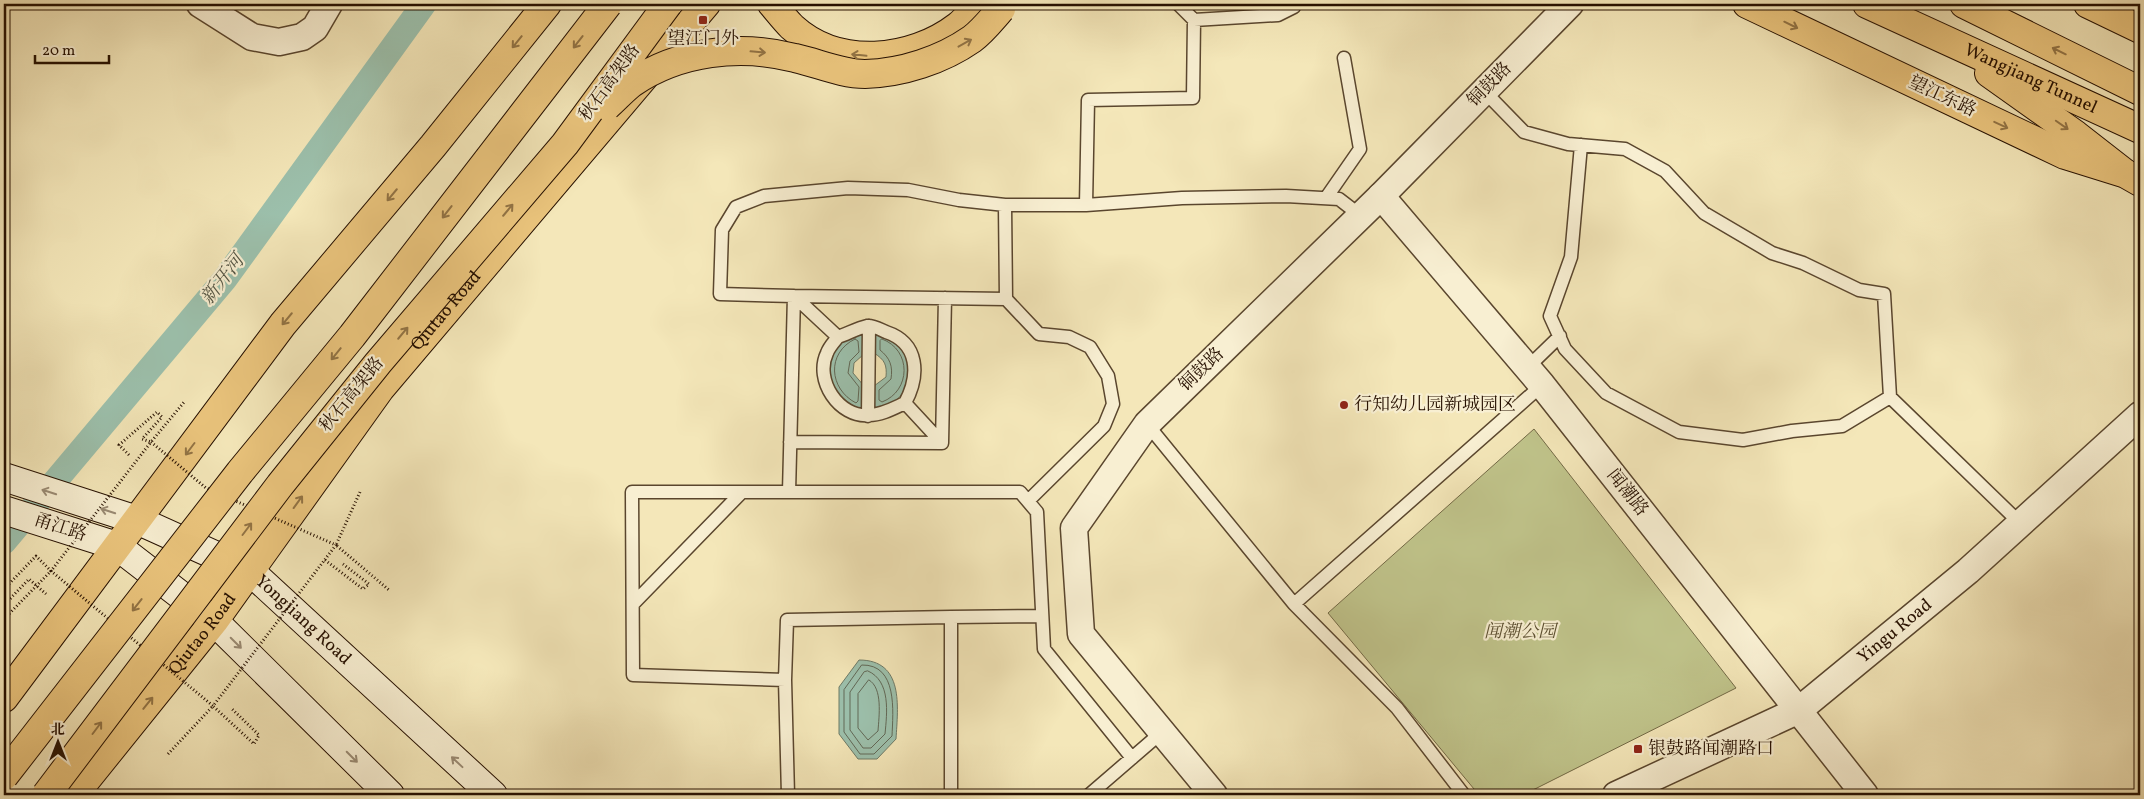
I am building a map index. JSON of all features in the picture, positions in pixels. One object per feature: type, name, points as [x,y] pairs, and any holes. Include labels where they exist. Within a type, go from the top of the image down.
[{"type":"main road","points":[[4,698],[283,324],[433,146],[547,4]]},
{"type":"main road","points":[[4,776],[240,472],[352,336],[608,4]]},
{"type":"main road","name":"秋石高架路","points":[[46,795],[292,470],[378,363],[565,144],[668,4]]},
{"type":"main road","name":"Qiutao Road","points":[[74,795],[214,621],[380,388],[706,4]]},
{"type":"main road","points":[[772,4],[792,26],[810,40],[836,51],[878,56],[906,52],[927,45],[958,25],[979,4]]},
{"type":"main road","points":[[565,144],[632,84],[664,66],[687,58],[718,52],[755,52],[796,58],[828,68],[864,74],[905,70],[940,56],[972,38],[1006,4]]},
{"type":"main road","name":"望江东路","points":[[1747,4],[2065,156],[2133,178]]},
{"type":"main road","points":[[1867,4],[1929,33],[2076,135],[2133,178]]},
{"type":"main road","name":"Wangjiang Tunnel","points":[[1964,4],[2140,91]]},
{"type":"main road","points":[[2088,4],[2140,29]]},
{"type":"main road","name":"Wangjiang Tunnel","points":[[1929,33],[2140,129]]},
{"type":"main road","name":"甬江路","points":[[12,480],[79,501]]},
{"type":"main road","name":"Yongjiang Road","points":[[79,501],[137,520],[250,570],[493,795]]},
{"type":"main road","name":"甬江路","points":[[4,510],[117,546]]},
{"type":"main road","points":[[117,546],[214,621],[390,795]]},
{"type":"street","points":[[200,4],[252,38],[280,42],[302,37],[315,28],[329,4]]},
{"type":"street","name":"铜鼓路","points":[[1214,795],[1081,634],[1074,528],[1148,424],[1361,216],[1570,4]]},
{"type":"street","name":"闻潮路","points":[[1381,196],[1534,377],[1865,795]]},
{"type":"street","name":"Yingu Road","points":[[1616,795],[1799,710],[1968,570],[2140,415]]},
{"type":"lane","points":[[1086,205],[1088,100],[1192,98],[1194,20],[1178,4]]},
{"type":"lane","points":[[1194,20],[1278,15],[1294,7],[1295,4]]},
{"type":"lane","points":[[1326,198],[1360,149],[1344,58]]},
{"type":"lane","points":[[1484,91],[1524,132],[1568,144],[1625,148],[1665,171],[1704,213],[1772,253],[1803,263],[1859,290],[1884,294],[1890,397],[2020,524]]},
{"type":"lane","points":[[1581,145],[1571,257],[1550,316],[1565,349],[1606,393],[1679,432],[1743,440],[1792,431],[1842,426],[1890,397]]},
{"type":"lane","points":[[1006,298],[720,294],[722,230],[736,207],[764,196],[848,188],[908,190],[960,200],[1004,205],[1086,205],[1182,198],[1286,196],[1326,198],[1339,199],[1361,216]]},
{"type":"lane","points":[[1004,205],[1006,298],[1039,334],[1069,337],[1090,347],[1108,376],[1113,404],[1104,426],[1028,501]]},
{"type":"lane","points":[[794,296],[838,337]]},
{"type":"lane","points":[[789,492],[794,296]]},
{"type":"lane","points":[[942,443],[945,298]]},
{"type":"lane","points":[[868,416],[869,326]]},
{"type":"lane","points":[[869,326],[899,336],[913,357],[913,388],[905,403],[890,410],[868,416],[849,412],[836,401],[826,386],[824,371],[826,354],[838,337],[869,326]]},
{"type":"lane","points":[[1294,604],[1534,377],[1560,336]]},
{"type":"lane","points":[[905,403],[942,443]]},
{"type":"lane","points":[[1148,424],[1294,604],[1397,708],[1464,795]]},
{"type":"lane","points":[[790,442],[942,443]]},
{"type":"lane","points":[[785,680],[633,675],[632,492],[1020,492],[1037,512],[1044,649],[1132,758]]},
{"type":"lane","points":[[633,604],[742,492]]},
{"type":"lane","points":[[788,795],[785,680],[787,620],[1042,616]]},
{"type":"lane","points":[[951,617],[951,795]]},
{"type":"lane","points":[[1089,795],[1162,732]]},
{"type":"path","points":[[129,455],[119,445],[157,412],[162,417],[142,439],[151,442],[185,401]]},
{"type":"path","points":[[360,492],[336,545],[389,590]]},
{"type":"path","points":[[4,589],[36,556],[51,570],[4,619]]},
{"type":"path","points":[[324,560],[363,589],[369,584],[343,564]]},
{"type":"path","points":[[4,595],[8,600],[29,579],[46,594]]},
{"type":"path","points":[[168,754],[213,706],[254,744],[259,735],[230,708]]},
{"type":"green space","name":"闻潮公园","points":[[1534,429],[1736,688],[1523,795],[1479,795],[1328,613]]},
{"type":"water","points":[[863,330],[864,354],[854,363],[853,373],[864,386],[863,411],[840,398],[831,385],[829,366],[833,353],[841,343],[849,336]]},
{"type":"water","points":[[875,331],[896,340],[902,347],[909,363],[909,372],[908,381],[900,397],[893,403],[874,410],[874,386],[886,377],[886,366],[881,358],[874,353]]},
{"type":"water","points":[[859,660],[874,662],[884,668],[891,676],[895,687],[897,700],[896,739],[877,759],[858,759],[839,734],[839,687]]},
{"type":"waterway","name":"新开河","points":[[4,542],[225,279],[424,4]]},
{"type":"place","name":"望江门外","points":[[703,20]]},
{"type":"place","name":"行知幼儿园新城园区","points":[[1344,405]]},
{"type":"place","name":"银鼓路闻潮路口","points":[[1638,749]]}]
